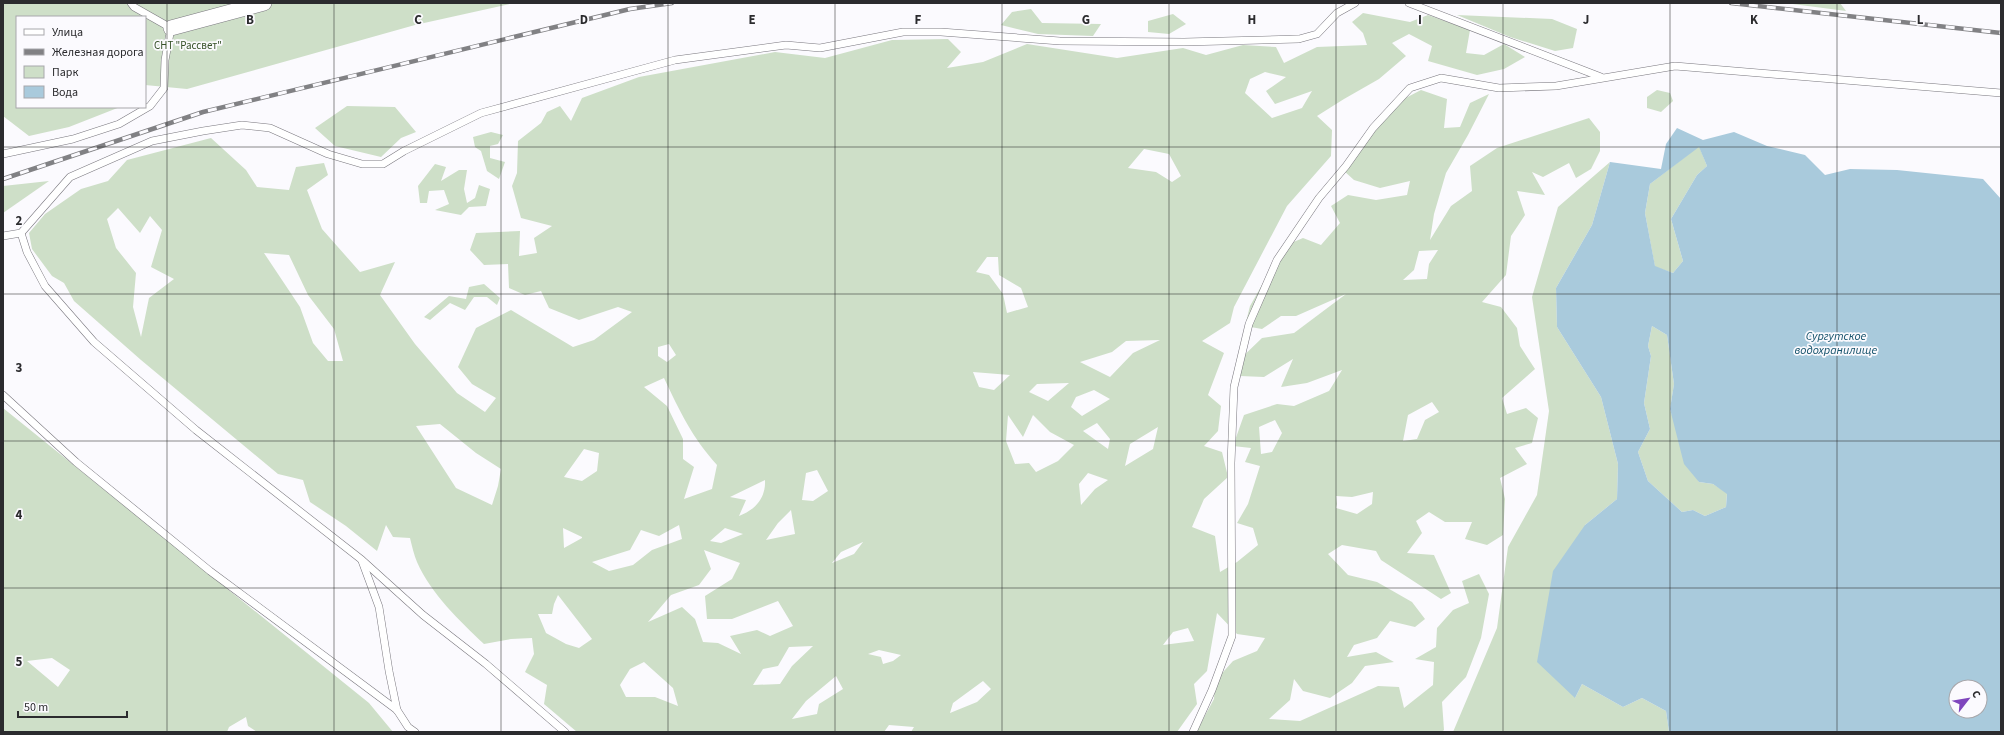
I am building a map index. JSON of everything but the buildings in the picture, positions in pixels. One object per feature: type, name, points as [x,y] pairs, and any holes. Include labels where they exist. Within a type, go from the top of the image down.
[{"type":"street","points":[[171,28],[264,3]]},
{"type":"lane","points":[[3,154],[73,139],[120,124],[150,106],[164,88],[165,60],[171,28],[134,7],[131,3]]},
{"type":"lane","points":[[3,236],[21,233],[70,177],[152,141],[219,128],[242,125],[270,128],[328,154],[362,164],[383,164],[404,151],[481,113],[675,60],[786,45],[820,48],[903,32],[941,32],[1060,41],[1184,42],[1298,39],[1318,34],[1337,14],[1355,3]]},
{"type":"lane","points":[[1410,3],[1602,78]]},
{"type":"lane","points":[[1193,732],[1212,690],[1232,636],[1231,463],[1234,387],[1249,324],[1277,260],[1319,198],[1346,166],[1373,128],[1410,88],[1441,78],[1499,88],[1556,86],[1675,66],[2001,93]]},
{"type":"lane","points":[[21,233],[27,252],[45,286],[94,342],[196,430],[362,560],[423,616],[486,664],[565,732]]},
{"type":"lane","points":[[3,395],[76,462],[204,566],[397,710],[408,727],[415,732]]},
{"type":"lane","points":[[362,560],[379,607],[397,710]]},
{"type":"green space","name":"СНТ \"Рассвет\"","points":[[3,3],[514,3],[415,25],[187,89],[146,85],[146,16],[16,16],[16,108],[117,108],[69,127],[29,136],[3,116]]},
{"type":"green space","points":[[1785,3],[1840,3],[1846,11]]},
{"type":"green space","points":[[1031,9],[1042,23],[1101,24],[1093,36],[1038,34],[1001,25],[1012,12]]},
{"type":"green space","points":[[1363,13],[1410,22],[1428,15],[1470,30],[1466,53],[1484,55],[1504,44],[1525,57],[1504,69],[1477,75],[1428,61],[1432,46],[1409,34],[1392,43],[1406,56],[1379,79],[1317,116],[1332,130],[1331,156],[1287,206],[1234,307],[1230,323],[1202,341],[1224,353],[1208,395],[1221,406],[1218,431],[1204,446],[1222,452],[1228,477],[1204,499],[1192,527],[1215,536],[1220,572],[1237,562],[1258,545],[1253,528],[1237,523],[1248,504],[1260,466],[1245,462],[1251,448],[1233,446],[1244,415],[1277,404],[1294,406],[1329,391],[1342,370],[1307,383],[1281,387],[1293,359],[1264,377],[1240,376],[1236,363],[1262,338],[1294,333],[1346,294],[1296,316],[1281,316],[1262,329],[1245,326],[1250,306],[1284,246],[1303,238],[1321,245],[1340,223],[1331,206],[1348,195],[1376,200],[1407,195],[1410,181],[1380,188],[1354,180],[1344,171],[1396,103],[1421,90],[1447,99],[1444,128],[1460,127],[1470,103],[1489,94],[1446,173],[1434,214],[1430,240],[1451,206],[1472,191],[1470,166],[1497,148],[1589,118],[1600,132],[1600,151],[1591,169],[1576,178],[1569,163],[1543,177],[1532,172],[1545,195],[1517,191],[1525,215],[1511,236],[1506,275],[1482,302],[1501,307],[1517,328],[1520,346],[1535,369],[1502,398],[1507,414],[1526,408],[1538,418],[1532,443],[1515,448],[1527,464],[1500,478],[1505,499],[1503,535],[1487,545],[1465,539],[1472,522],[1445,522],[1429,512],[1416,521],[1422,533],[1407,553],[1434,555],[1451,593],[1441,599],[1381,560],[1376,551],[1342,545],[1328,554],[1348,575],[1377,582],[1412,602],[1425,619],[1415,627],[1390,621],[1377,638],[1354,645],[1347,657],[1376,652],[1394,662],[1365,666],[1352,683],[1330,698],[1303,691],[1294,679],[1290,700],[1269,719],[1300,721],[1378,686],[1399,687],[1404,708],[1433,685],[1434,662],[1415,659],[1436,647],[1437,628],[1453,610],[1469,603],[1462,581],[1479,574],[1489,594],[1481,638],[1466,677],[1442,702],[1444,730],[1442,732],[1196,732],[1214,699],[1215,681],[1233,661],[1257,651],[1265,638],[1237,634],[1217,613],[1207,671],[1194,684],[1197,704],[1177,732],[911,732],[914,727],[889,725],[884,732],[577,732],[544,704],[547,685],[525,672],[534,654],[532,638],[511,639],[484,644],[465,626],[430,585],[417,562],[410,538],[393,537],[386,525],[377,551],[346,526],[310,502],[303,480],[278,474],[141,360],[74,301],[64,283],[52,276],[32,249],[29,233],[45,214],[81,189],[108,181],[127,160],[211,138],[246,170],[257,187],[289,190],[296,167],[324,163],[328,175],[307,190],[322,229],[360,272],[395,262],[380,295],[415,344],[457,393],[485,412],[496,398],[472,384],[458,367],[476,328],[511,310],[573,347],[594,340],[632,312],[618,307],[579,320],[549,308],[541,291],[525,295],[509,288],[508,264],[484,265],[470,250],[476,233],[520,231],[519,256],[537,253],[534,238],[552,226],[521,218],[512,186],[517,173],[518,141],[541,123],[547,112],[560,106],[571,121],[582,98],[639,77],[775,52],[825,58],[892,40],[948,39],[961,52],[947,68],[983,62],[1027,44],[1117,58],[1183,48],[1206,55],[1243,45],[1276,47],[1284,63],[1317,47],[1367,45],[1363,33],[1352,22]],"holes":[[[1265,72],[1286,77],[1266,91],[1275,104],[1312,91],[1302,108],[1272,118],[1245,93],[1250,79]],[[1144,149],[1169,154],[1181,176],[1172,182],[1156,172],[1128,168]],[[118,208],[140,233],[150,216],[162,230],[151,267],[174,279],[149,298],[141,337],[133,307],[136,273],[116,248],[107,219]],[[1438,250],[1429,264],[1427,279],[1403,280],[1414,270],[1419,251]],[[264,253],[289,255],[308,295],[334,329],[343,361],[328,361],[313,343],[300,307]],[[987,257],[998,257],[999,275],[1021,288],[1028,307],[1007,313],[1003,294],[989,275],[976,272]],[[1160,340],[1133,353],[1110,377],[1080,362],[1112,352],[1126,341]],[[669,344],[676,355],[667,362],[658,356],[658,347]],[[973,372],[1010,375],[994,390],[979,387]],[[664,378],[687,424],[708,455],[717,465],[712,489],[684,499],[694,467],[683,459],[683,439],[667,406],[644,387]],[[1069,383],[1048,401],[1029,392],[1037,384]],[[1094,390],[1110,399],[1082,416],[1071,407],[1076,397]],[[1432,402],[1439,412],[1425,420],[1417,439],[1403,441],[1408,415]],[[1008,415],[1023,437],[1033,415],[1050,432],[1074,445],[1058,461],[1036,472],[1029,463],[1015,464],[1006,441]],[[1275,420],[1282,433],[1272,452],[1261,454],[1259,427]],[[1097,423],[1110,439],[1108,449],[1083,431]],[[440,424],[476,453],[501,469],[498,486],[492,505],[456,488],[416,426]],[[1158,427],[1153,449],[1125,466],[1130,444]],[[584,449],[599,453],[597,471],[582,481],[564,477]],[[817,470],[828,491],[813,501],[802,500],[806,473]],[[1088,473],[1108,480],[1095,489],[1081,505],[1079,484]],[[765,480],[764,492],[755,507],[739,516],[746,500],[730,497]],[[1373,492],[1372,504],[1357,514],[1336,508],[1336,496],[1352,497]],[[791,510],[795,534],[766,540],[778,523]],[[679,525],[682,539],[652,550],[633,565],[609,571],[592,562],[630,550],[641,530],[659,536]],[[563,528],[582,537],[582,538],[564,548]],[[725,528],[743,534],[721,543],[710,541]],[[863,542],[854,554],[832,563],[841,552]],[[704,550],[740,563],[732,579],[705,596],[707,619],[732,619],[778,601],[793,626],[770,636],[757,630],[730,636],[741,654],[718,643],[703,642],[695,619],[682,607],[648,622],[671,595],[699,585],[711,569]],[[558,595],[592,639],[579,648],[566,644],[546,633],[538,614],[552,614]],[[1188,628],[1194,641],[1163,645],[1173,632]],[[813,646],[792,666],[780,684],[753,685],[763,669],[778,666],[789,647]],[[879,650],[901,655],[893,661],[883,664],[881,657],[868,654]],[[644,662],[673,688],[678,706],[655,697],[626,697],[620,685],[630,669]],[[836,676],[843,689],[819,704],[817,714],[792,719],[806,701]],[[983,681],[991,689],[977,702],[950,713],[953,703]]]},
{"type":"green space","points":[[1173,14],[1186,24],[1169,34],[1148,32],[1148,21]]},
{"type":"green space","points":[[1457,15],[1552,19],[1577,29],[1573,48],[1555,51],[1510,37]]},
{"type":"green space","points":[[1657,90],[1670,93],[1673,101],[1661,112],[1647,108],[1647,97]]},
{"type":"green space","points":[[347,106],[395,107],[416,132],[401,138],[381,157],[335,146],[315,128]]},
{"type":"green space","points":[[491,132],[503,135],[498,144],[490,146],[490,158],[505,162],[499,179],[487,171],[481,151],[475,147],[473,137]]},
{"type":"green space","points":[[1699,146],[1707,166],[1697,175],[1671,219],[1683,261],[1673,273],[1655,267],[1645,213],[1650,184]]},
{"type":"green space","points":[[1610,162],[1592,225],[1556,288],[1557,327],[1601,397],[1618,464],[1617,499],[1585,525],[1575,698],[1582,684],[1623,707],[1642,698],[1666,711],[1669,732],[1453,732],[1497,628],[1508,547],[1537,495],[1549,411],[1532,297],[1558,207]]},
{"type":"green space","points":[[435,164],[446,167],[441,181],[459,170],[467,170],[464,189],[467,203],[475,198],[479,185],[490,189],[486,206],[469,207],[461,215],[435,210],[449,204],[444,190],[429,191],[427,203],[420,203],[418,186]]},
{"type":"green space","points":[[49,181],[3,213],[3,186]]},
{"type":"green space","points":[[484,284],[500,298],[497,305],[487,297],[474,297],[465,310],[450,303],[430,320],[424,317],[449,296],[466,299],[469,287]]},
{"type":"green space","points":[[1652,326],[1667,335],[1674,384],[1670,410],[1699,482],[1713,484],[1727,493],[1726,507],[1705,516],[1693,510],[1682,512],[1648,481],[1638,452],[1650,429],[1644,403],[1651,356],[1648,346]]},
{"type":"green space","points":[[3,408],[369,703],[393,732],[257,732],[248,726],[246,717],[229,727],[227,732],[3,732]],"holes":[[[52,658],[70,670],[58,687],[27,661]]]},
{"type":"water","name":"Сургутское водохранилище","points":[[1677,128],[1703,140],[1734,132],[1767,146],[1805,155],[1825,175],[1850,169],[1897,170],[1983,179],[2001,199],[2001,732],[1669,732],[1666,711],[1642,698],[1623,707],[1582,684],[1575,698],[1537,662],[1553,571],[1585,525],[1617,499],[1618,464],[1601,397],[1557,327],[1556,288],[1592,225],[1610,162],[1661,169],[1666,144]],"holes":[[[1699,147],[1707,166],[1697,175],[1671,219],[1683,261],[1673,273],[1655,266],[1645,213],[1650,184]],[[1652,326],[1667,335],[1674,384],[1670,409],[1684,464],[1699,482],[1713,484],[1727,494],[1726,507],[1705,516],[1693,510],[1682,512],[1648,481],[1638,452],[1650,429],[1644,403],[1651,356],[1648,346]]]},
{"type":"railway","points":[[3,179],[203,112],[630,9],[672,3]]},
{"type":"railway","points":[[1731,3],[2001,33]]}]
